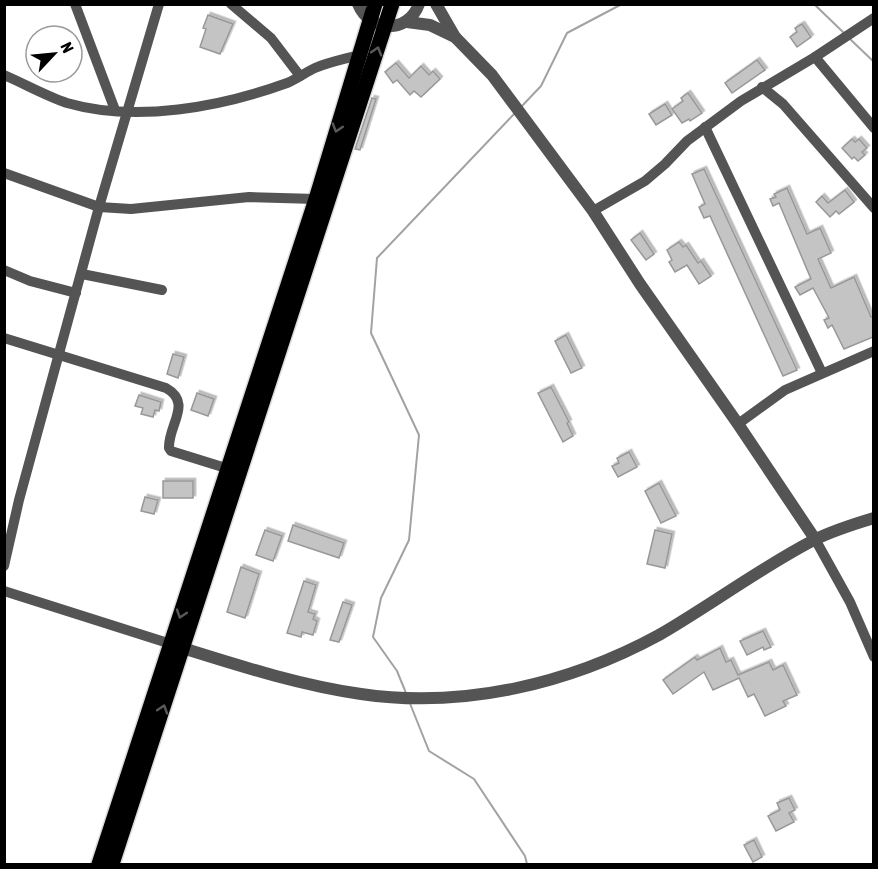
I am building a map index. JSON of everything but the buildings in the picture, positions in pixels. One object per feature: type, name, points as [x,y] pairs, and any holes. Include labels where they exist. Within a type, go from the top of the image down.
[{"type":"main road","points":[[99,864],[177,646],[377,24],[375,4]]},
{"type":"main road","points":[[112,864],[229,469],[316,199],[359,55],[392,4]]},
{"type":"street","points":[[75,4],[115,110]]},
{"type":"street","points":[[4,566],[19,500],[99,207],[159,4]]},
{"type":"street","points":[[231,4],[271,38],[300,76]]},
{"type":"street","points":[[358,4],[364,15],[377,24],[394,27],[407,22],[416,12],[419,4]]},
{"type":"street","points":[[436,4],[455,37],[499,83],[593,211],[640,284],[815,539],[850,602],[873,657]]},
{"type":"street","points":[[593,211],[645,181],[687,141],[762,87],[815,57],[872,20]]},
{"type":"street","points":[[407,22],[430,25],[455,37]]},
{"type":"street","points":[[4,75],[65,102],[93,109],[128,111],[187,108],[240,98],[290,82],[316,68],[359,55]]},
{"type":"street","points":[[815,57],[873,128]]},
{"type":"street","points":[[762,87],[783,104],[873,208]]},
{"type":"street","points":[[705,127],[822,373]]},
{"type":"street","points":[[4,173],[99,207],[131,209],[249,197],[316,199]]},
{"type":"street","points":[[4,270],[30,281],[76,293]]},
{"type":"street","points":[[82,274],[162,290]]},
{"type":"street","points":[[4,338],[166,387],[177,396],[180,404],[169,448],[171,451],[229,469]]},
{"type":"street","points":[[738,424],[785,390],[873,351]]},
{"type":"street","points":[[4,591],[288,680],[360,694],[435,699],[528,686],[576,672],[620,654],[660,634],[815,539],[873,518]]},
{"type":"waterway","points":[[521,107],[541,86],[567,33],[622,4]]},
{"type":"waterway","points":[[814,4],[844,33]]},
{"type":"waterway","points":[[850,39],[874,62]]},
{"type":"waterway","points":[[406,693],[397,671],[373,637],[381,598],[409,540],[419,435],[371,333],[377,258],[515,113]]},
{"type":"waterway","points":[[409,701],[429,751],[474,779],[525,856],[527,864]]}]
